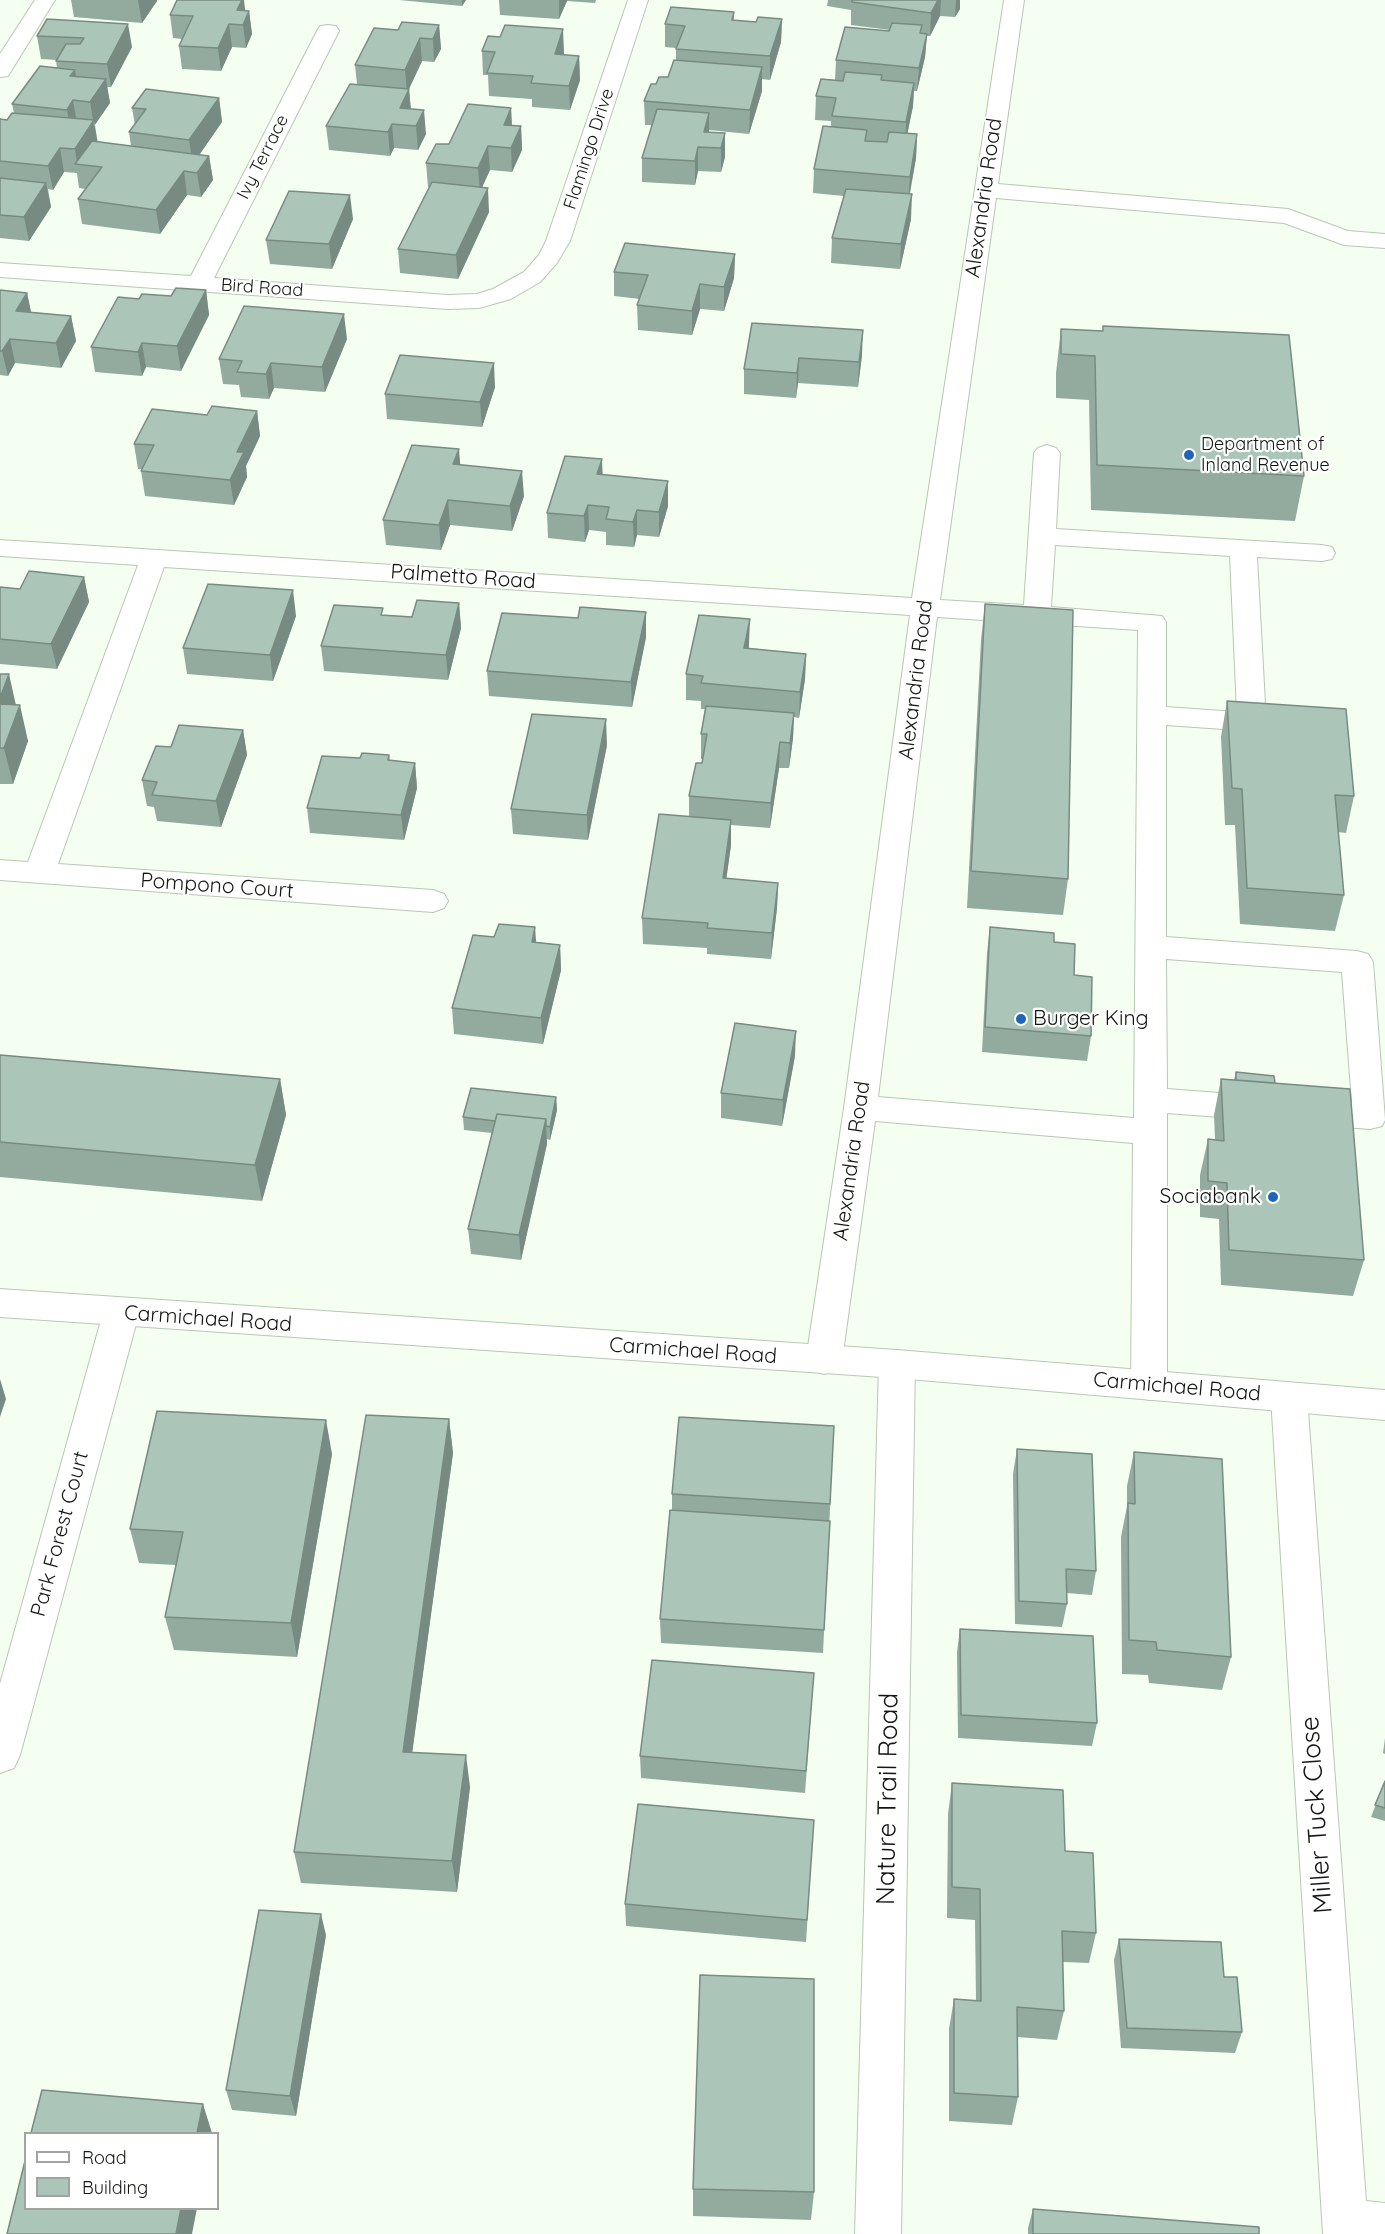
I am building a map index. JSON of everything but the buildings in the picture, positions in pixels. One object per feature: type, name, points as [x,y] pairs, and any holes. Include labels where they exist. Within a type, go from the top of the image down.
[{"type":"street","points":[[0,71],[45,0]]},
{"type":"street","name":"Flamingo Drive","points":[[520,286],[542,268],[558,241],[638,0]]},
{"type":"street","name":"Alexandria Road","points":[[824,1360],[860,1108],[925,606],[1014,0]]},
{"type":"street","name":"Ivy Terrace","points":[[199,284],[328,31]]},
{"type":"street","points":[[986,190],[1288,216],[1344,238],[1385,241]]},
{"type":"street","name":"Bird Road","points":[[0,270],[457,302],[490,298],[520,286]]},
{"type":"street","points":[[1037,614],[1047,453]]},
{"type":"street","points":[[1042,536],[1322,553]]},
{"type":"street","name":"Palmetto Road","points":[[0,548],[1152,622],[1152,715]]},
{"type":"street","points":[[1149,1385],[1152,715],[1252,722],[1243,549]]},
{"type":"street","points":[[39,873],[154,558]]},
{"type":"street","name":"Pompono Court","points":[[0,870],[433,902]]},
{"type":"street","points":[[1152,947],[1357,962],[1370,1117],[1283,1110]]},
{"type":"street","points":[[1150,1100],[1233,1107]]},
{"type":"street","points":[[860,1108],[1151,1132]]},
{"type":"street","name":"Carmichael Road","points":[[0,1303],[897,1364],[1385,1405]]},
{"type":"street","name":"Park Forest Court","points":[[0,1755],[121,1313]]},
{"type":"street","name":"Nature Trail Road","points":[[878,2234],[897,1364]]},
{"type":"street","name":"Miller Tuck Close","points":[[1289,1397],[1359,2227]]},
{"type":"place","name":"Department of Inland Revenue","points":[[1189,455]]},
{"type":"place","name":"Burger King","points":[[1021,1019]]},
{"type":"place","name":"Sociabank","points":[[1273,1197]]}]
